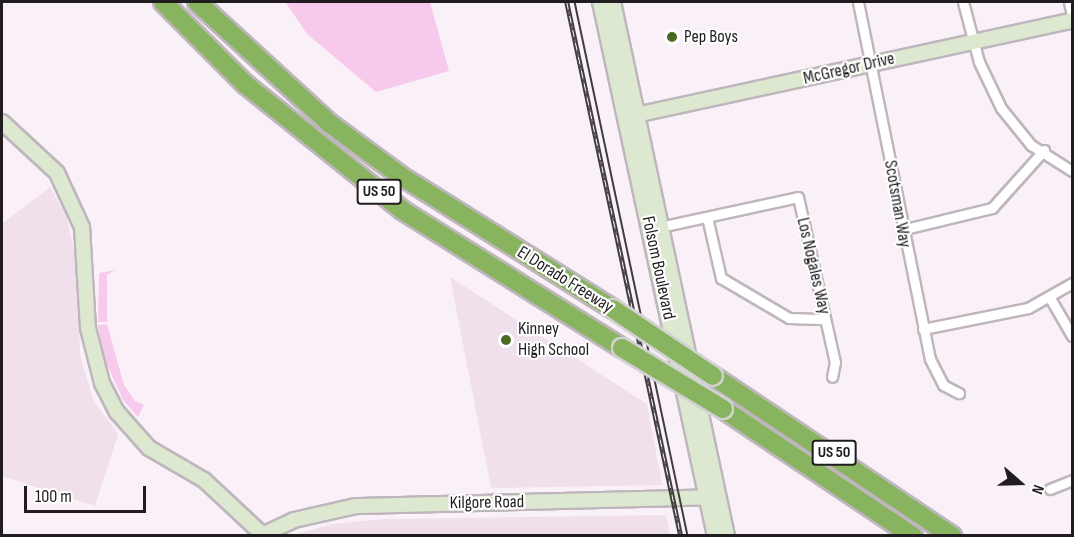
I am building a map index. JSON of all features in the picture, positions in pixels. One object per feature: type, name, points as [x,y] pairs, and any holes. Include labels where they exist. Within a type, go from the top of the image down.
[{"type":"highway","name":"El Dorado Freeway","points":[[163,2],[244,84],[402,210],[723,409],[913,536]]},
{"type":"highway","name":"El Dorado Freeway","points":[[196,2],[261,64],[383,163],[612,309],[952,536]]},
{"type":"street","name":"Folsom Boulevard","points":[[600,2],[632,116]]},
{"type":"street","name":"Folsom Boulevard","points":[[613,2],[632,116],[655,228],[713,497],[727,536]]},
{"type":"street","name":"Scotsman Way","points":[[858,2],[901,230],[923,328],[937,374],[959,393]]},
{"type":"street","points":[[963,2],[972,42],[1011,124],[1031,145],[1044,150],[1072,171]]},
{"type":"street","points":[[1070,2],[1072,15]]},
{"type":"street","name":"McGregor Drive","points":[[632,116],[1072,21]]},
{"type":"street","points":[[2,122],[57,172],[82,227],[87,328],[102,383],[117,412],[150,448],[204,480],[262,535]]},
{"type":"street","points":[[901,230],[992,208],[1044,150]]},
{"type":"street","name":"Los Nogales Way","points":[[655,228],[798,197],[835,362],[832,377]]},
{"type":"street","points":[[707,217],[721,278],[789,318],[825,319]]},
{"type":"street","points":[[923,328],[1000,316],[1050,298],[1072,283]]},
{"type":"street","points":[[1050,298],[1072,336]]},
{"type":"street","points":[[1050,489],[1072,480]]},
{"type":"street","name":"Folsom Boulevard","points":[[713,497],[715,536]]},
{"type":"street","name":"Kilgore Road","points":[[262,535],[309,515],[372,504],[713,497]]},
{"type":"shaded area","points":[[430,2],[449,71],[376,92],[307,34],[286,3]]},
{"type":"shaded area","points":[[50,187],[66,215],[77,261],[80,354],[93,400],[118,434],[95,506],[2,476],[2,224]]},
{"type":"shaded area","points":[[115,270],[107,275],[107,322],[98,322],[99,273]]},
{"type":"shaded area","name":"Kinney High School","points":[[450,277],[647,404],[662,485],[491,488]]},
{"type":"shaded area","points":[[107,324],[124,385],[135,401],[144,405],[138,417],[123,400],[105,360],[98,325]]},
{"type":"shaded area","points":[[666,515],[670,535],[293,535],[332,524],[385,519]]},
{"type":"tram line","points":[[575,2],[688,536]]},
{"type":"railway","points":[[567,2],[681,536]]},
{"type":"place","name":"Pep Boys","points":[[672,37]]},
{"type":"place","name":"Kinney High School","points":[[506,340]]}]
